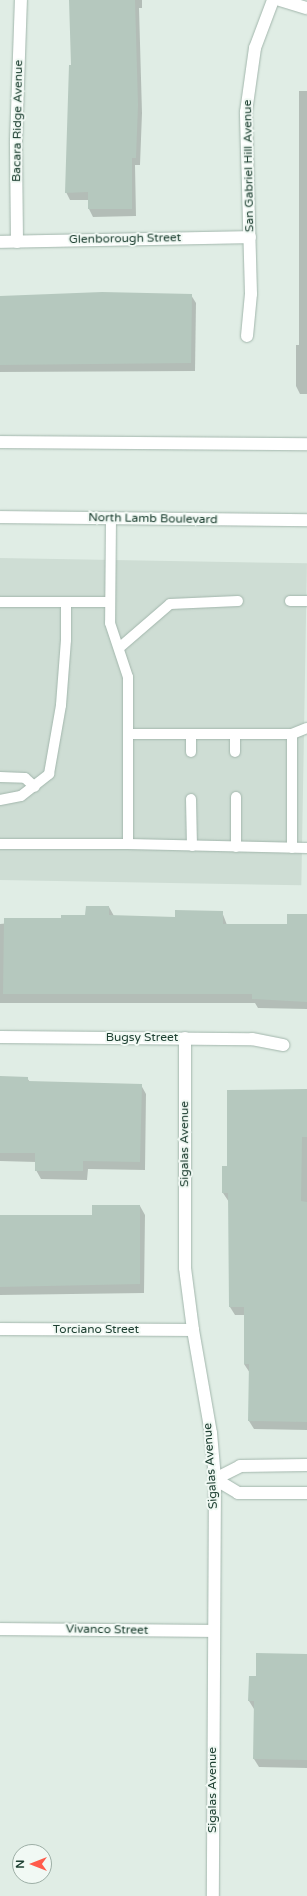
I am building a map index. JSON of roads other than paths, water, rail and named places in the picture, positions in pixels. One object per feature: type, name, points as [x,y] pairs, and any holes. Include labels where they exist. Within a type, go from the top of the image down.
[{"type":"street","name":"Bacara Ridge Avenue","points":[[17,242],[16,126],[21,0]]},
{"type":"street","name":"San Gabriel Hill Avenue","points":[[247,336],[250,294],[250,237],[246,112],[249,79],[255,48],[273,0]]},
{"type":"street","points":[[280,0],[307,8]]},
{"type":"street","name":"Glenborough Street","points":[[0,242],[250,237]]},
{"type":"street","points":[[0,442],[307,444]]},
{"type":"street","name":"North Lamb Boulevard","points":[[0,517],[307,520]]},
{"type":"street","name":"Bugsy Street","points":[[0,1037],[252,1039],[283,1045]]},
{"type":"street","name":"Sigalas Avenue","points":[[185,1038],[185,1268],[193,1330],[211,1433],[214,1479],[213,1896]]},
{"type":"street","name":"Torciano Street","points":[[0,1329],[193,1330]]},
{"type":"street","points":[[214,1479],[240,1466],[307,1465]]},
{"type":"street","points":[[214,1479],[238,1492],[307,1493]]},
{"type":"street","name":"Vivanco Street","points":[[0,1629],[214,1630]]},
{"type":"lane","points":[[111,518],[110,623],[128,677],[128,844]]},
{"type":"lane","points":[[119,648],[170,604],[238,601]]},
{"type":"lane","points":[[290,601],[307,601]]},
{"type":"lane","points":[[0,602],[110,602]]},
{"type":"lane","points":[[0,800],[20,796],[35,787],[50,774],[55,750],[66,640],[66,603]]},
{"type":"lane","points":[[128,734],[292,734],[307,728]]},
{"type":"lane","points":[[190,734],[191,752]]},
{"type":"lane","points":[[235,734],[235,752]]},
{"type":"lane","points":[[292,734],[292,848]]},
{"type":"lane","points":[[0,777],[25,778],[35,787]]},
{"type":"lane","points":[[236,797],[236,847]]},
{"type":"lane","points":[[191,799],[192,846]]},
{"type":"lane","points":[[0,844],[128,844],[307,848]]}]
